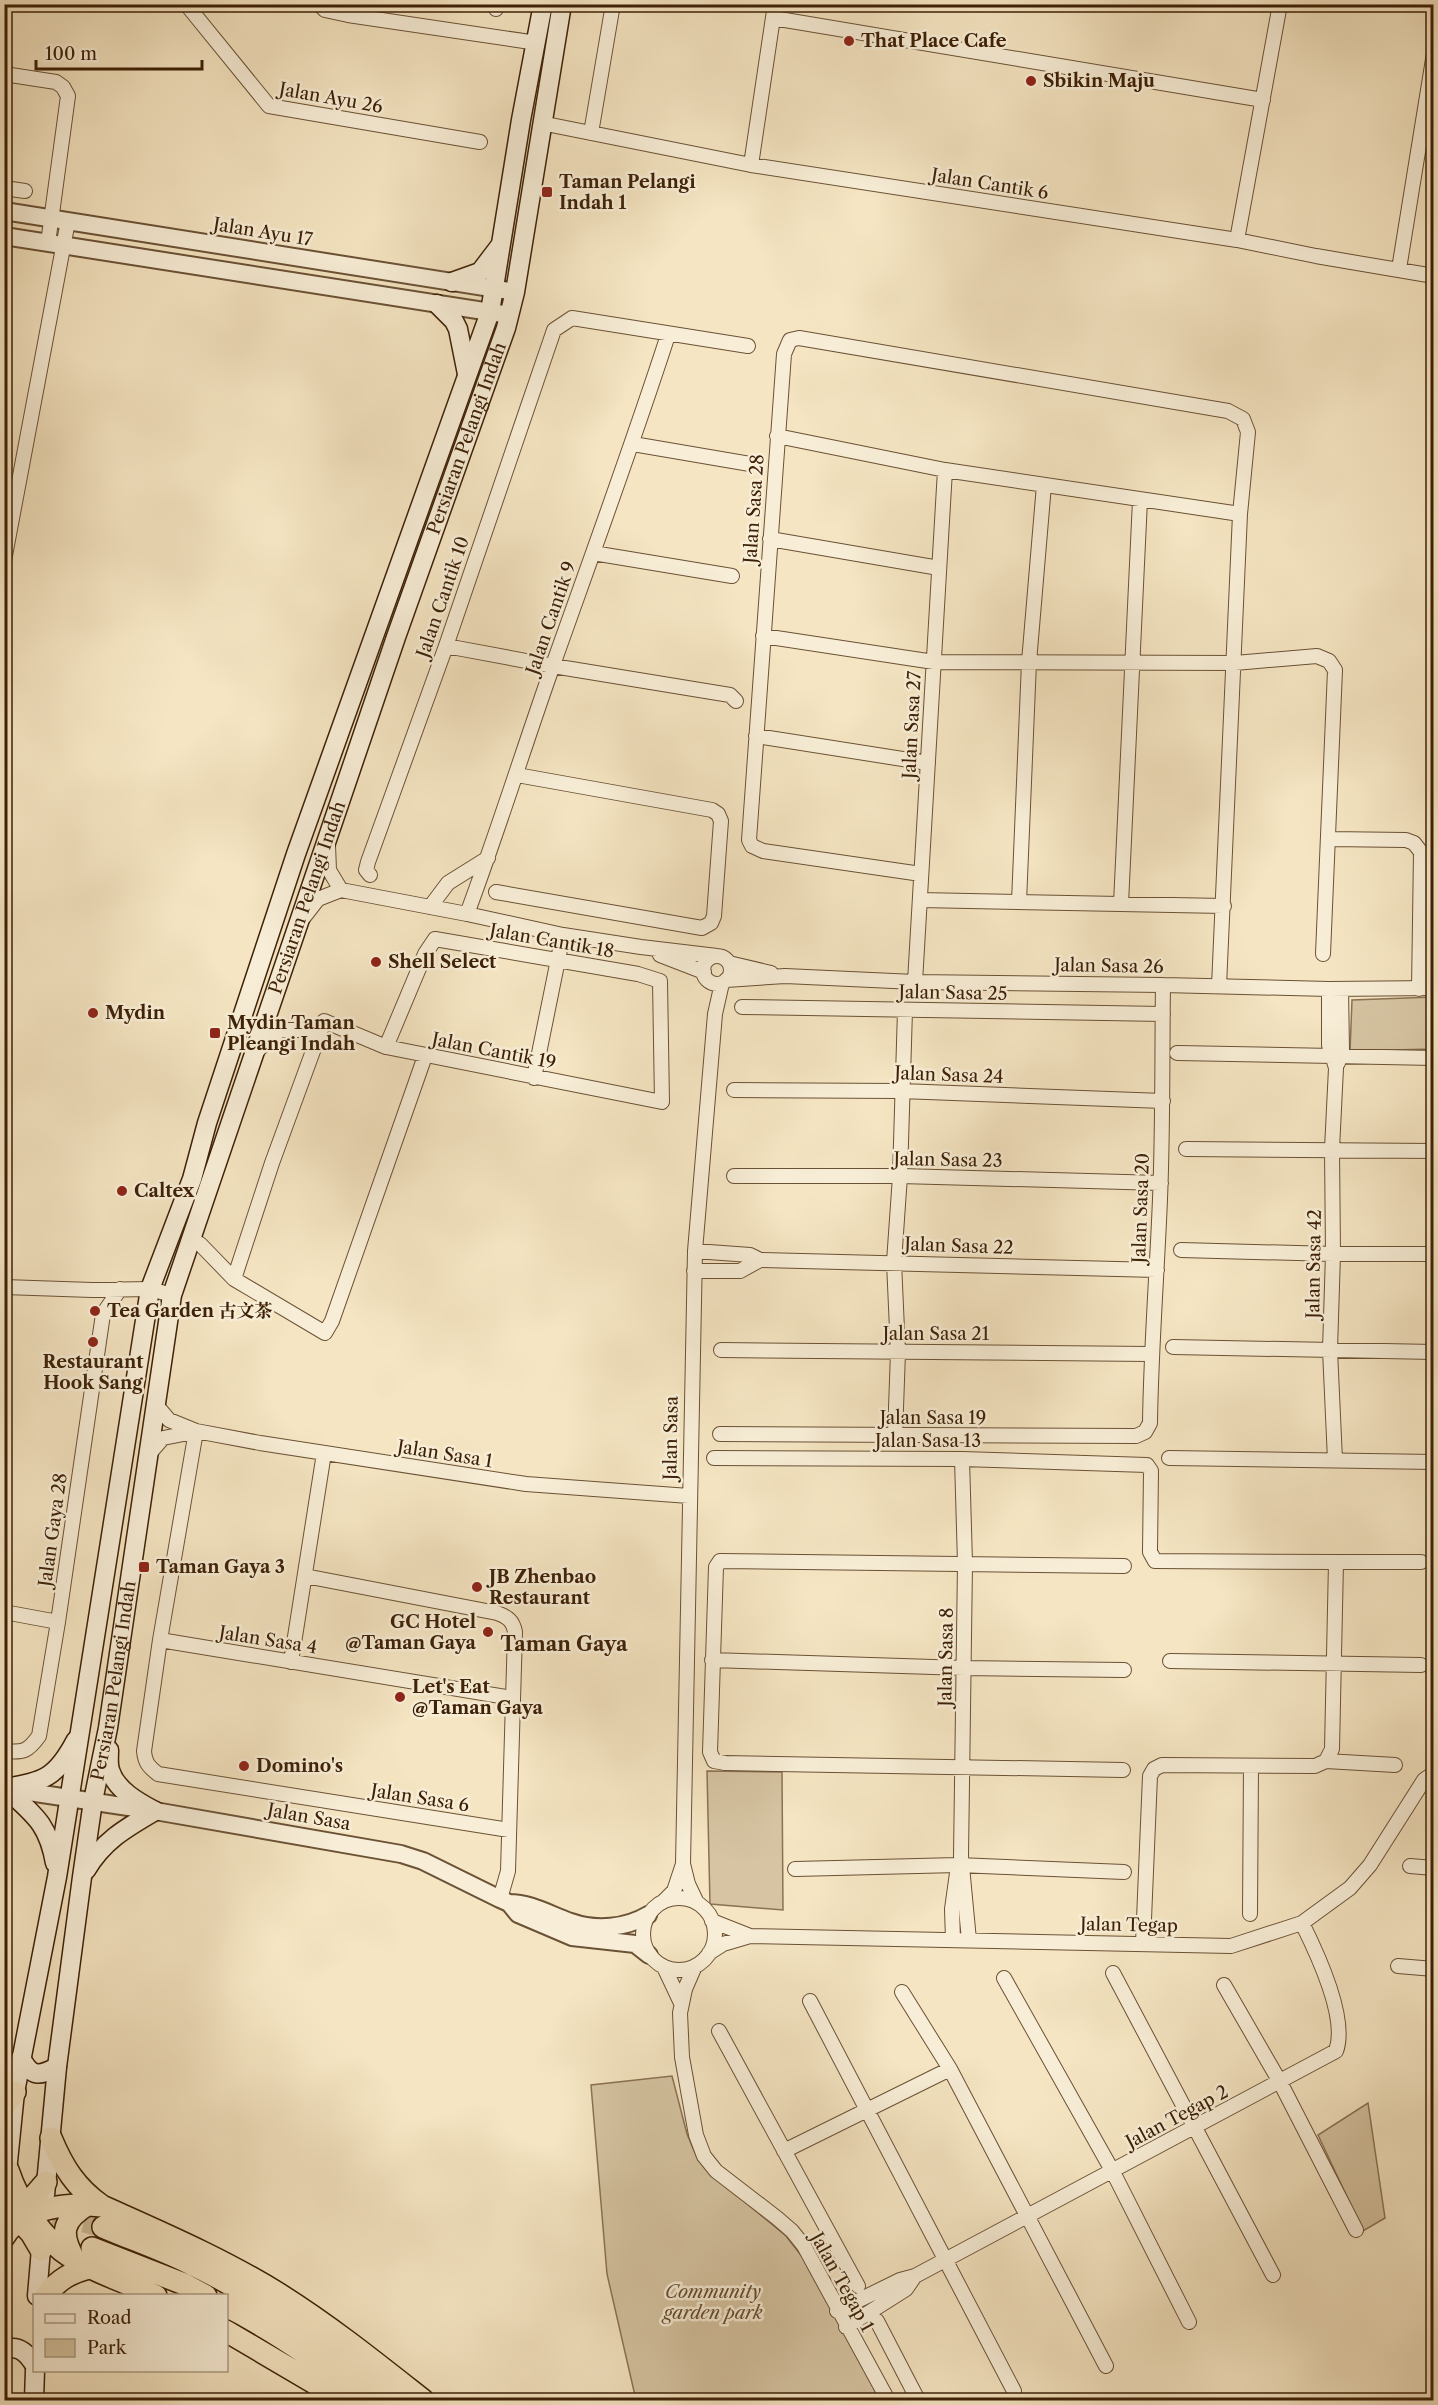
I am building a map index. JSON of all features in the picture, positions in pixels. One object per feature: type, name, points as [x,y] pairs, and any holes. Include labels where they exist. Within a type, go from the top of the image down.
[{"type":"highway","points":[[51,2138],[68,2173],[88,2196],[97,2212],[267,2306],[340,2355],[398,2400]]},
{"type":"highway","points":[[8,2170],[23,2217],[61,2250],[184,2284],[204,2294]]},
{"type":"highway","points":[[4,2237],[23,2217],[46,2182]]},
{"type":"highway","points":[[154,2294],[86,2258],[64,2235],[67,2222],[75,2212],[97,2212],[196,2248],[278,2294],[351,2342],[423,2400]]},
{"type":"highway","points":[[23,2217],[97,2212]]},
{"type":"highway","points":[[47,2294],[62,2278],[75,2271],[86,2258]]},
{"type":"highway","points":[[228,2307],[257,2322],[333,2372],[369,2400]]},
{"type":"highway","points":[[228,2332],[339,2400]]},
{"type":"main road","name":"Persiaran Pelangi Indah","points":[[8,2170],[10,2099],[21,2058],[57,1877],[150,1289],[192,1177],[207,1123],[297,854],[490,312],[543,4]]},
{"type":"main road","name":"Persiaran Pelangi Indah","points":[[46,2182],[57,2067],[82,1877],[93,1802],[108,1728],[172,1295],[328,832],[510,315],[562,4]]},
{"type":"main road","points":[[519,133],[526,124],[541,123]]},
{"type":"main road","points":[[452,282],[480,272],[502,244]]},
{"type":"main road","points":[[437,304],[454,321],[458,329],[467,374]]},
{"type":"main road","points":[[108,1728],[110,1770],[134,1800],[155,1811]]},
{"type":"main road","points":[[5,1788],[38,1783],[53,1773],[69,1754],[80,1731]]},
{"type":"main road","points":[[5,1788],[43,1825],[51,1842],[57,1877]]},
{"type":"main road","points":[[82,1877],[97,1853],[111,1838],[155,1811]]},
{"type":"main road","points":[[21,2058],[27,2067],[39,2074],[57,2067]]},
{"type":"main road","points":[[23,2217],[38,2294]]},
{"type":"main road","points":[[4,2350],[14,2348],[22,2350],[33,2363]]},
{"type":"main road","points":[[34,2400],[35,2372]]},
{"type":"street","name":"Jalan Ayu 26","points":[[186,4],[268,106],[480,142]]},
{"type":"street","points":[[320,4],[325,10],[348,15],[537,43]]},
{"type":"street","points":[[591,133],[613,4]]},
{"type":"street","points":[[1237,240],[1280,4]]},
{"type":"street","points":[[751,165],[774,11],[1263,100]]},
{"type":"street","points":[[1399,269],[1434,53]]},
{"type":"street","points":[[4,74],[56,82],[63,87],[68,96],[60,220],[4,561]]},
{"type":"street","name":"Jalan Cantik 6","points":[[541,123],[751,165],[1237,240],[1434,276]]},
{"type":"street","points":[[4,188],[25,191]]},
{"type":"street","name":"Jalan Ayu 17","points":[[4,212],[515,292]]},
{"type":"street","points":[[4,236],[510,315]]},
{"type":"street","name":"Jalan Cantik 10","points":[[369,875],[366,870],[368,862],[446,646],[554,330],[572,318],[668,334]]},
{"type":"street","points":[[668,334],[748,346]]},
{"type":"street","name":"Jalan Cantik 9","points":[[467,914],[592,553],[633,444],[668,334]]},
{"type":"street","points":[[777,436],[784,354],[790,340],[799,338],[1228,411],[1243,420],[1248,432],[1240,514],[1219,986]]},
{"type":"street","name":"Jalan Sasa 28","points":[[921,874],[763,851],[752,846],[749,840],[777,436],[945,470],[1240,514]]},
{"type":"street","points":[[633,444],[750,464]]},
{"type":"street","name":"Jalan Sasa 27","points":[[915,982],[945,470]]},
{"type":"street","points":[[1019,902],[1029,662],[1044,485]]},
{"type":"street","points":[[1121,904],[1140,500]]},
{"type":"street","points":[[770,539],[939,568]]},
{"type":"street","points":[[592,553],[732,576]]},
{"type":"street","points":[[763,636],[934,662],[1235,663],[1317,656],[1329,661],[1335,670],[1323,954]]},
{"type":"street","points":[[446,646],[730,695],[736,701]]},
{"type":"street","points":[[756,736],[928,763]]},
{"type":"street","points":[[496,892],[702,928],[711,923],[714,916],[721,821],[718,814],[712,810],[517,775]]},
{"type":"street","points":[[328,832],[328,870],[341,890]]},
{"type":"street","points":[[1329,839],[1406,840],[1414,843],[1422,852],[1419,988]]},
{"type":"street","points":[[430,907],[448,883],[488,858]]},
{"type":"street","points":[[298,925],[318,899],[341,890],[563,935],[641,947],[715,979],[731,972],[723,960],[708,959],[715,979]]},
{"type":"street","points":[[920,900],[1224,906]]},
{"type":"street","points":[[534,1078],[563,935]]},
{"type":"street","name":"Jalan Cantik 18","points":[[386,1047],[425,954],[435,939],[638,974],[660,981],[662,1102]]},
{"type":"street","name":"Jalan Sasa 26","points":[[641,947],[723,960],[785,976]]},
{"type":"street","name":"Jalan Sasa 26","points":[[715,979],[785,976],[915,982],[1335,989],[1434,988]]},
{"type":"street","name":"Jalan Sasa","points":[[697,1903],[688,1884],[683,1864],[694,1271],[715,1014],[715,979]]},
{"type":"street","name":"Jalan Sasa 20","points":[[1145,1432],[1150,1423],[1151,1354],[1161,1183],[1163,985]]},
{"type":"street","name":"Jalan Sasa 42","points":[[1335,989],[1329,1045],[1337,1061],[1332,1149],[1333,1254],[1330,1350],[1335,1460]]},
{"type":"street","name":"Jalan Sasa 25","points":[[742,1007],[1163,1014]]},
{"type":"street","points":[[895,1436],[898,1352],[894,1262],[900,1176],[905,1010]]},
{"type":"street","points":[[234,1280],[272,1163],[322,1027]]},
{"type":"street","name":"Jalan Cantik 19","points":[[255,1053],[280,1030],[322,1027],[386,1047],[425,1056],[662,1102]]},
{"type":"street","points":[[1177,1053],[1337,1061],[1434,1058]]},
{"type":"street","points":[[191,1240],[200,1244],[234,1280],[325,1333],[332,1321],[425,1056]]},
{"type":"street","name":"Jalan Sasa 24","points":[[734,1090],[901,1091],[1163,1101]]},
{"type":"street","points":[[1186,1149],[1434,1151]]},
{"type":"street","name":"Jalan Sasa 23","points":[[734,1176],[900,1176],[1161,1183]]},
{"type":"street","points":[[1181,1250],[1434,1254]]},
{"type":"street","name":"Jalan Sasa 22","points":[[695,1251],[750,1255],[760,1260],[1157,1270]]},
{"type":"street","name":"Jalan Sasa 22","points":[[694,1271],[740,1271],[760,1260]]},
{"type":"street","points":[[4,1287],[150,1289],[172,1295]]},
{"type":"street","name":"Jalan Gaya 28","points":[[4,1751],[16,1752],[29,1749],[39,1736],[103,1314],[120,1289]]},
{"type":"street","points":[[92,1290],[103,1314]]},
{"type":"street","points":[[1173,1347],[1434,1352]]},
{"type":"street","name":"Jalan Sasa 21","points":[[721,1350],[1151,1354]]},
{"type":"street","name":"Jalan Sasa 1","points":[[157,1406],[169,1420],[196,1431],[324,1453],[526,1484],[690,1496]]},
{"type":"street","points":[[160,1640],[196,1431]]},
{"type":"street","name":"Jalan Sasa 1","points":[[150,1453],[163,1438],[196,1431]]},
{"type":"street","name":"Jalan Sasa 19","points":[[720,1434],[1136,1436],[1145,1432]]},
{"type":"street","points":[[291,1662],[324,1453]]},
{"type":"street","name":"Jalan Sasa 13","points":[[714,1458],[962,1459],[1142,1464],[1147,1465],[1151,1471],[1150,1552],[1151,1557],[1160,1562],[1336,1562]]},
{"type":"street","points":[[1169,1458],[1434,1462]]},
{"type":"street","name":"Jalan Sasa 8","points":[[962,1459],[965,1563],[960,1862],[969,1940]]},
{"type":"street","points":[[1122,1770],[714,1761],[710,1752],[716,1567],[720,1561],[1124,1566]]},
{"type":"street","points":[[1326,1761],[1332,1749],[1336,1562],[1421,1562]]},
{"type":"street","points":[[305,1576],[497,1613],[510,1620],[515,1632],[508,1871],[505,1901]]},
{"type":"street","points":[[4,1612],[58,1622]]},
{"type":"street","name":"Jalan Sasa 4","points":[[160,1640],[512,1698]]},
{"type":"street","name":"Jalan Sasa 6","points":[[160,1640],[144,1751],[144,1759],[158,1774],[509,1830]]},
{"type":"street","points":[[712,1660],[964,1668],[1124,1670]]},
{"type":"street","points":[[1170,1661],[1420,1665]]},
{"type":"street","points":[[1143,1943],[1150,1776],[1154,1769],[1162,1765],[1315,1766],[1326,1761],[1395,1765]]},
{"type":"street","points":[[1250,1914],[1251,1766]]},
{"type":"street","name":"Jalan Tegap","points":[[709,1953],[723,1944],[750,1936],[1231,1946],[1302,1923],[1350,1888],[1370,1864],[1424,1780],[1434,1773]]},
{"type":"street","name":"Jalan Sasa","points":[[5,1788],[155,1811],[401,1854],[423,1861],[505,1901],[519,1914],[572,1937],[635,1944],[649,1955]]},
{"type":"street","points":[[795,1869],[960,1862],[1124,1872]]},
{"type":"street","name":"Jalan Sasa 8","points":[[953,1940],[952,1909],[960,1862]]},
{"type":"street","name":"Jalan Sasa","points":[[664,1901],[674,1891],[683,1864]]},
{"type":"street","points":[[1410,1866],[1434,1868]]},
{"type":"street","points":[[686,1899],[697,1903],[712,1921],[714,1938],[709,1953],[695,1966],[674,1970],[664,1967],[649,1955],[643,1942],[643,1928],[648,1915],[664,1901],[686,1899]]},
{"type":"street","name":"Jalan Sasa","points":[[505,1901],[524,1903],[573,1923],[595,1926],[615,1927],[634,1924],[648,1915]]},
{"type":"street","name":"Jalan Tegap","points":[[712,1921],[750,1936]]},
{"type":"street","name":"Jalan Tegap 2","points":[[837,2311],[946,2260],[1336,2051],[1340,2041],[1330,1984],[1302,1923]]},
{"type":"street","name":"Jalan Tegap 1","points":[[695,1966],[681,2003],[682,2057],[696,2135],[704,2156],[716,2171],[792,2231],[804,2246],[837,2311],[888,2400]]},
{"type":"street","points":[[1398,1966],[1434,1969]]},
{"type":"street","name":"Jalan Tegap 1","points":[[664,1967],[681,2003]]},
{"type":"street","points":[[1113,1973],[1273,2275]]},
{"type":"street","points":[[1004,1978],[1113,2172],[1190,2322]]},
{"type":"street","points":[[1224,1985],[1280,2082],[1356,2230]]},
{"type":"street","points":[[902,1992],[950,2069],[1106,2366]]},
{"type":"street","points":[[810,2001],[1014,2391],[1013,2400]]},
{"type":"street","points":[[718,2031],[858,2286]]},
{"type":"street","points":[[784,2151],[950,2069]]},
{"type":"street","name":"Jalan Tegap 2","points":[[846,2327],[906,2289],[915,2276]]},
{"type":"street","points":[[877,2321],[918,2400]]},
{"type":"green space","points":[[1433,997],[1433,1049],[1350,1051],[1352,1000]]},
{"type":"green space","points":[[707,1771],[782,1772],[783,1910],[710,1904]]},
{"type":"green space","name":"Community garden park","points":[[672,2076],[687,2134],[698,2160],[786,2236],[807,2263],[883,2400],[636,2400],[607,2274],[591,2085]]},
{"type":"green space","points":[[1368,2103],[1385,2218],[1363,2231],[1318,2135]]},
{"type":"tunnel","points":[[54,2214],[103,2227]]},
{"type":"place","name":"That Place Cafe","points":[[849,41]]},
{"type":"place","name":"Sbikin Maju","points":[[1031,81]]},
{"type":"place","name":"Taman Pelangi Indah 1","points":[[547,192]]},
{"type":"place","name":"Shell Select","points":[[376,962]]},
{"type":"place","name":"Mydin","points":[[93,1013]]},
{"type":"place","name":"Mydin Taman Pleangi Indah","points":[[215,1033]]},
{"type":"place","name":"Caltex","points":[[122,1191]]},
{"type":"place","name":"Tea Garden 古文茶","points":[[95,1311]]},
{"type":"place","name":"Restaurant Hook Sang","points":[[93,1342]]},
{"type":"place","name":"Taman Gaya 3","points":[[144,1567]]},
{"type":"place","name":"JB Zhenbao Restaurant","points":[[477,1587]]},
{"type":"place","name":"GC Hotel @Taman Gaya","points":[[488,1632]]},
{"type":"place","name":"Let's Eat @Taman Gaya","points":[[400,1697]]},
{"type":"place","name":"Domino's","points":[[244,1766]]},
{"type":"district","name":"Taman Gaya","points":[[564,1644]]}]
